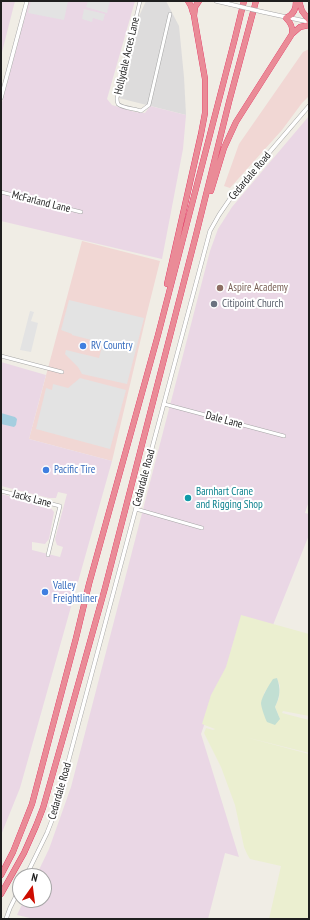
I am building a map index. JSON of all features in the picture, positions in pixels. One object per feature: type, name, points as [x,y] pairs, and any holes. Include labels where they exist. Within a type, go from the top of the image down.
[{"type":"highway","points":[[158,335],[164,296],[185,208],[205,113],[205,79],[194,16],[188,1]]},
{"type":"highway","points":[[194,16],[195,7],[199,1]]},
{"type":"highway","points":[[1,875],[13,852],[32,804],[89,584],[158,335],[244,1]]},
{"type":"highway","points":[[1,894],[30,841],[40,814],[67,724],[105,588],[256,1]]},
{"type":"highway","points":[[292,34],[291,25],[286,18],[294,11],[296,1]]},
{"type":"highway","points":[[196,234],[224,148],[243,110],[292,34],[309,22],[302,11],[299,1]]},
{"type":"street","points":[[1,98],[27,1]]},
{"type":"street","name":"Hollydale Acres Lane","points":[[140,1],[116,98],[118,104],[122,106],[141,110],[148,105],[170,14]]},
{"type":"street","points":[[216,1],[309,22]]},
{"type":"street","name":"Cedardale Road","points":[[30,868],[54,815],[210,231],[232,196],[309,106]]},
{"type":"street","name":"McFarland Lane","points":[[1,192],[81,212]]},
{"type":"street","points":[[1,356],[62,372]]},
{"type":"street","name":"Dale Lane","points":[[164,404],[284,436]]},
{"type":"street","name":"Jacks Lane","points":[[1,490],[60,506],[48,555]]},
{"type":"street","points":[[136,509],[202,528]]},
{"type":"street","points":[[8,919],[12,904]]},
{"type":"shaded area","points":[[1,1],[15,1],[1,56]]},
{"type":"shaded area","points":[[29,1],[135,1],[107,99],[112,105],[135,112],[145,113],[150,106],[186,115],[183,149],[162,259],[1,221],[1,106]]},
{"type":"shaded area","points":[[31,1],[68,1],[64,20],[28,13]]},
{"type":"shaded area","points":[[88,1],[110,1],[107,13],[86,7]]},
{"type":"shaded area","points":[[146,1],[166,1],[179,26],[186,115],[119,98],[135,25]]},
{"type":"shaded area","points":[[84,9],[105,14],[103,21],[93,18],[92,22],[82,19]]},
{"type":"shaded area","points":[[309,49],[309,96],[282,130],[230,188],[224,186],[239,144],[303,52]]},
{"type":"shaded area","points":[[309,116],[309,501],[305,513],[309,514],[309,535],[273,625],[214,697],[201,734],[239,857],[225,853],[208,919],[34,919],[17,915],[20,908],[52,908],[52,868],[40,868],[49,849],[71,787],[210,251],[218,229],[232,207]]},
{"type":"shaded area","points":[[82,241],[160,261],[112,461],[29,439]]},
{"type":"shaded area","points":[[69,300],[144,318],[127,384],[82,374],[78,367],[65,354],[66,350],[99,358],[103,343],[72,335],[61,330]]},
{"type":"shaded area","points":[[30,311],[34,312],[31,321],[38,323],[31,352],[20,350]]},
{"type":"shaded area","points":[[1,362],[46,375],[29,439],[112,461],[20,788],[1,835],[1,494],[49,506],[54,512],[49,539],[45,544],[32,542],[32,550],[60,557],[63,547],[57,545],[55,539],[67,494],[58,492],[56,498],[49,498],[1,486]]},
{"type":"shaded area","points":[[80,378],[126,390],[110,449],[36,429],[46,388],[52,390],[53,384],[68,388]]},
{"type":"green space","points":[[241,615],[309,634],[309,716],[283,711],[282,713],[309,720],[309,753],[245,737],[309,754],[309,919],[269,919],[281,866],[250,859],[247,854],[244,847],[235,805],[221,767],[204,733],[206,728],[213,730],[215,729],[202,724],[211,695],[226,667]],"holes":[[[277,678],[280,686],[279,698],[275,707],[280,719],[264,693]]]},
{"type":"green space","points":[[277,678],[279,693],[275,707],[280,719],[275,725],[267,722],[261,703],[271,681]]},
{"type":"water","points":[[1,413],[15,417],[17,419],[16,425],[14,427],[1,424]]},
{"type":"place","name":"Aspire Academy","points":[[220,288]]},
{"type":"place","name":"Citipoint Church","points":[[214,304]]},
{"type":"place","name":"RV Country","points":[[83,346]]},
{"type":"place","name":"Pacific Tire","points":[[46,470]]},
{"type":"place","name":"Barnhart Crane and Rigging Shop","points":[[188,498]]},
{"type":"place","name":"Valley Freightliner","points":[[45,592]]}]
